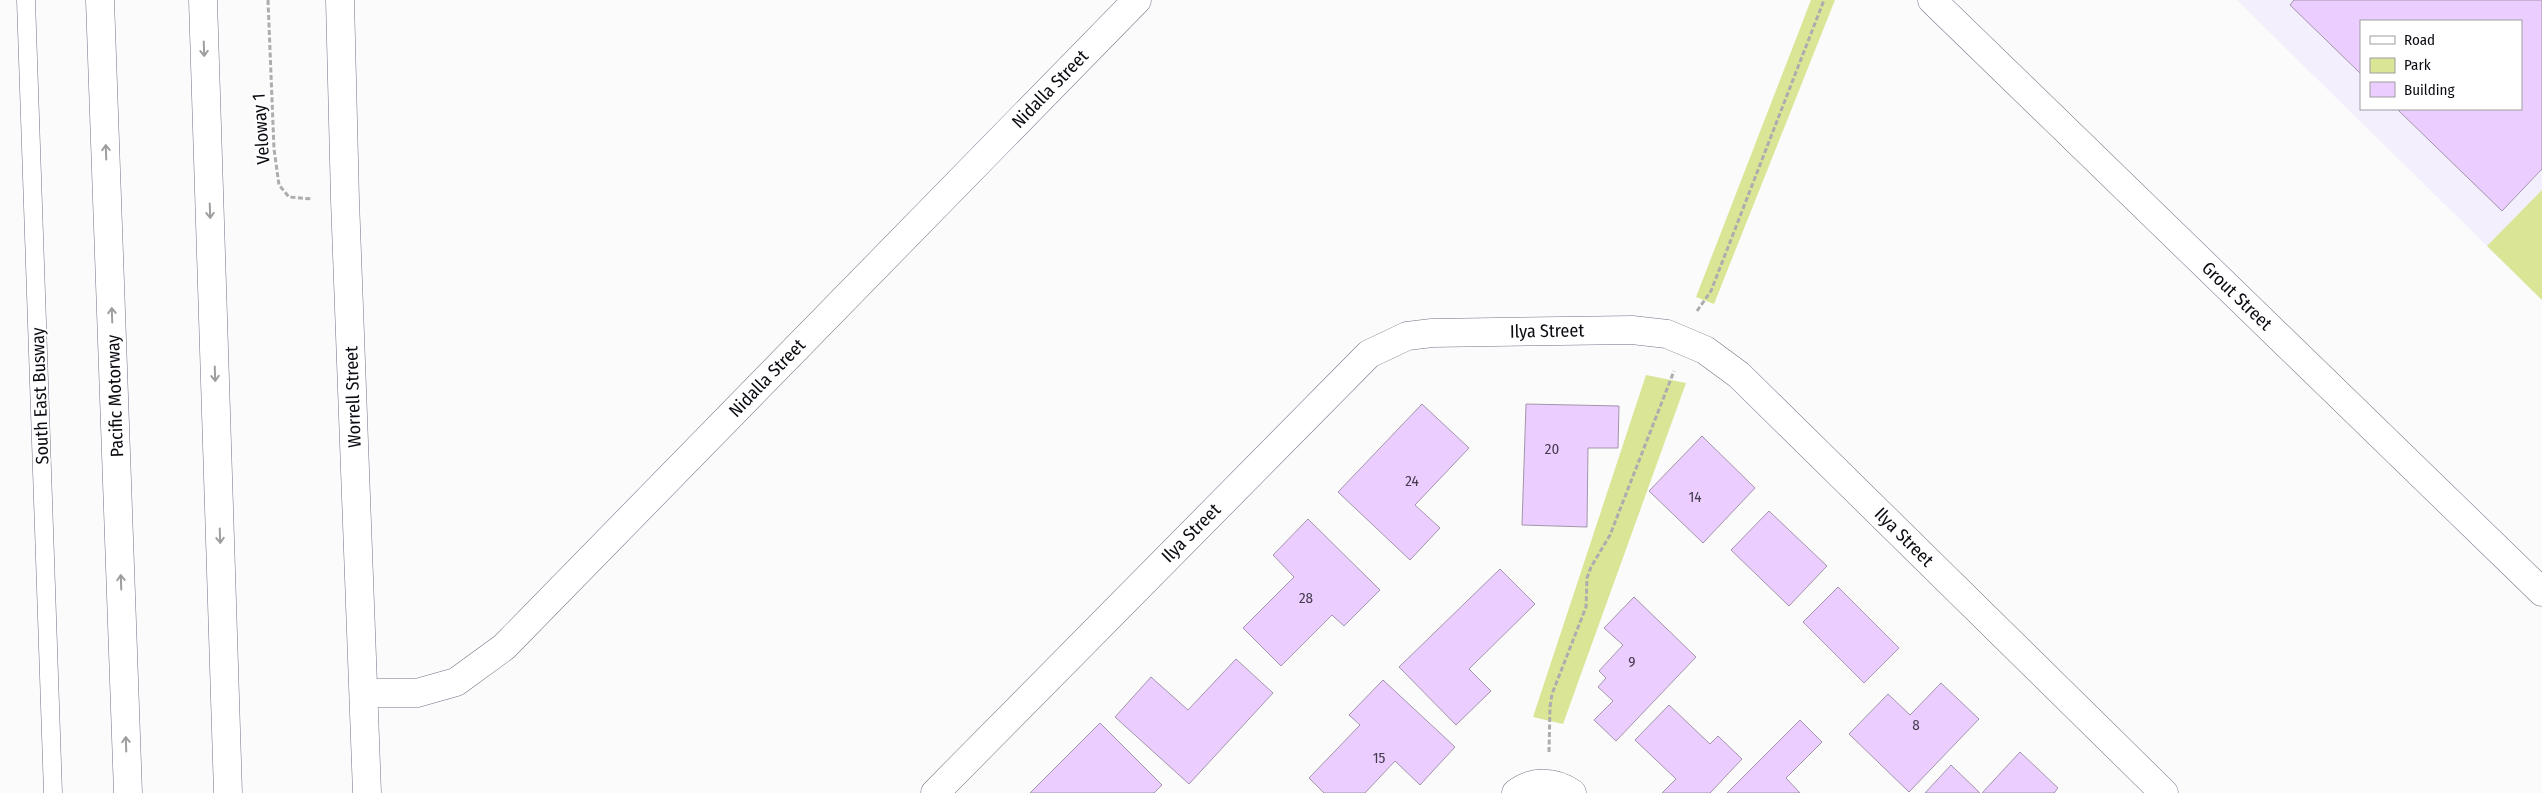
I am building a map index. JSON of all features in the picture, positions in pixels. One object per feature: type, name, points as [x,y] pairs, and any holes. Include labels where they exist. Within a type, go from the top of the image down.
[{"type":"main road","name":"Pacific Motorway","points":[[100,0],[128,793]]},
{"type":"main road","points":[[203,0],[228,793]]},
{"type":"main road","name":"Worrell Street","points":[[340,0],[345,200],[367,793]]},
{"type":"main road","name":"Nidalla Street","points":[[364,693],[417,692],[456,682],[504,647],[1137,0]]},
{"type":"main road","name":"Grout Street","points":[[1932,0],[2542,592]]},
{"type":"main road","name":"Ilya Street","points":[[935,793],[1369,354],[1407,336],[1432,333],[1632,330],[1667,334],[1686,340],[1705,350],[1739,375],[2164,793]]},
{"type":"main road","points":[[1516,793],[1533,784],[1546,783],[1572,793]]},
{"type":"lane","name":"South East Busway","points":[[26,0],[53,793]]},
{"type":"path","name":"Veloway 1","points":[[268,0],[274,149],[279,185],[289,197],[345,200]]},
{"type":"path","points":[[1696,316],[1701,304],[1711,291],[1824,0]]},
{"type":"path","points":[[1546,783],[1550,748],[1550,707],[1552,694],[1586,607],[1587,578],[1595,558],[1610,535],[1676,366]]},
{"type":"shaded area","points":[[2237,0],[2542,0],[2542,300]]},
{"type":"green space","points":[[1811,0],[1835,0],[1714,304],[1696,297]]},
{"type":"green space","points":[[2542,190],[2542,300],[2487,246]]},
{"type":"green space","points":[[1646,375],[1686,383],[1563,724],[1533,717]]},
{"type":"building","points":[[2294,0],[2542,0],[2542,169],[2502,211],[2398,110],[2522,110],[2522,20],[2360,20],[2360,73],[2290,5]]},
{"type":"building","points":[[1422,404],[1469,448],[1415,505],[1440,528],[1410,560],[1338,492]]},
{"type":"building","points":[[1526,404],[1619,406],[1618,448],[1588,448],[1587,527],[1522,525]]},
{"type":"building","points":[[1702,436],[1755,488],[1703,543],[1649,491]]},
{"type":"building","points":[[1769,511],[1827,566],[1789,606],[1731,550]]},
{"type":"building","points":[[1308,519],[1380,590],[1344,626],[1332,615],[1281,666],[1243,628],[1294,577],[1273,555]]},
{"type":"building","points":[[1500,569],[1535,604],[1469,669],[1491,691],[1456,725],[1399,667]]},
{"type":"building","points":[[1838,587],[1899,648],[1864,683],[1803,622]]},
{"type":"building","points":[[1634,597],[1696,657],[1616,741],[1594,720],[1613,701],[1598,687],[1606,678],[1599,671],[1623,645],[1604,628]]},
{"type":"building","points":[[1236,659],[1273,693],[1189,784],[1115,717],[1151,677],[1188,710]]},
{"type":"building","points":[[1383,680],[1455,747],[1420,785],[1395,761],[1365,793],[1324,793],[1309,778],[1360,725],[1349,715]]},
{"type":"building","points":[[1941,683],[1979,719],[1909,792],[1849,734],[1888,694],[1910,715]]},
{"type":"building","points":[[1669,705],[1710,744],[1718,736],[1742,759],[1710,793],[1662,793],[1676,779],[1635,740]]},
{"type":"building","points":[[1800,720],[1822,742],[1786,778],[1800,793],[1727,793]]},
{"type":"building","points":[[1100,723],[1162,785],[1154,793],[1030,793]]},
{"type":"building","points":[[2020,752],[2058,788],[2054,793],[1982,793]]},
{"type":"building","points":[[1951,765],[1980,793],[1925,793]]}]
